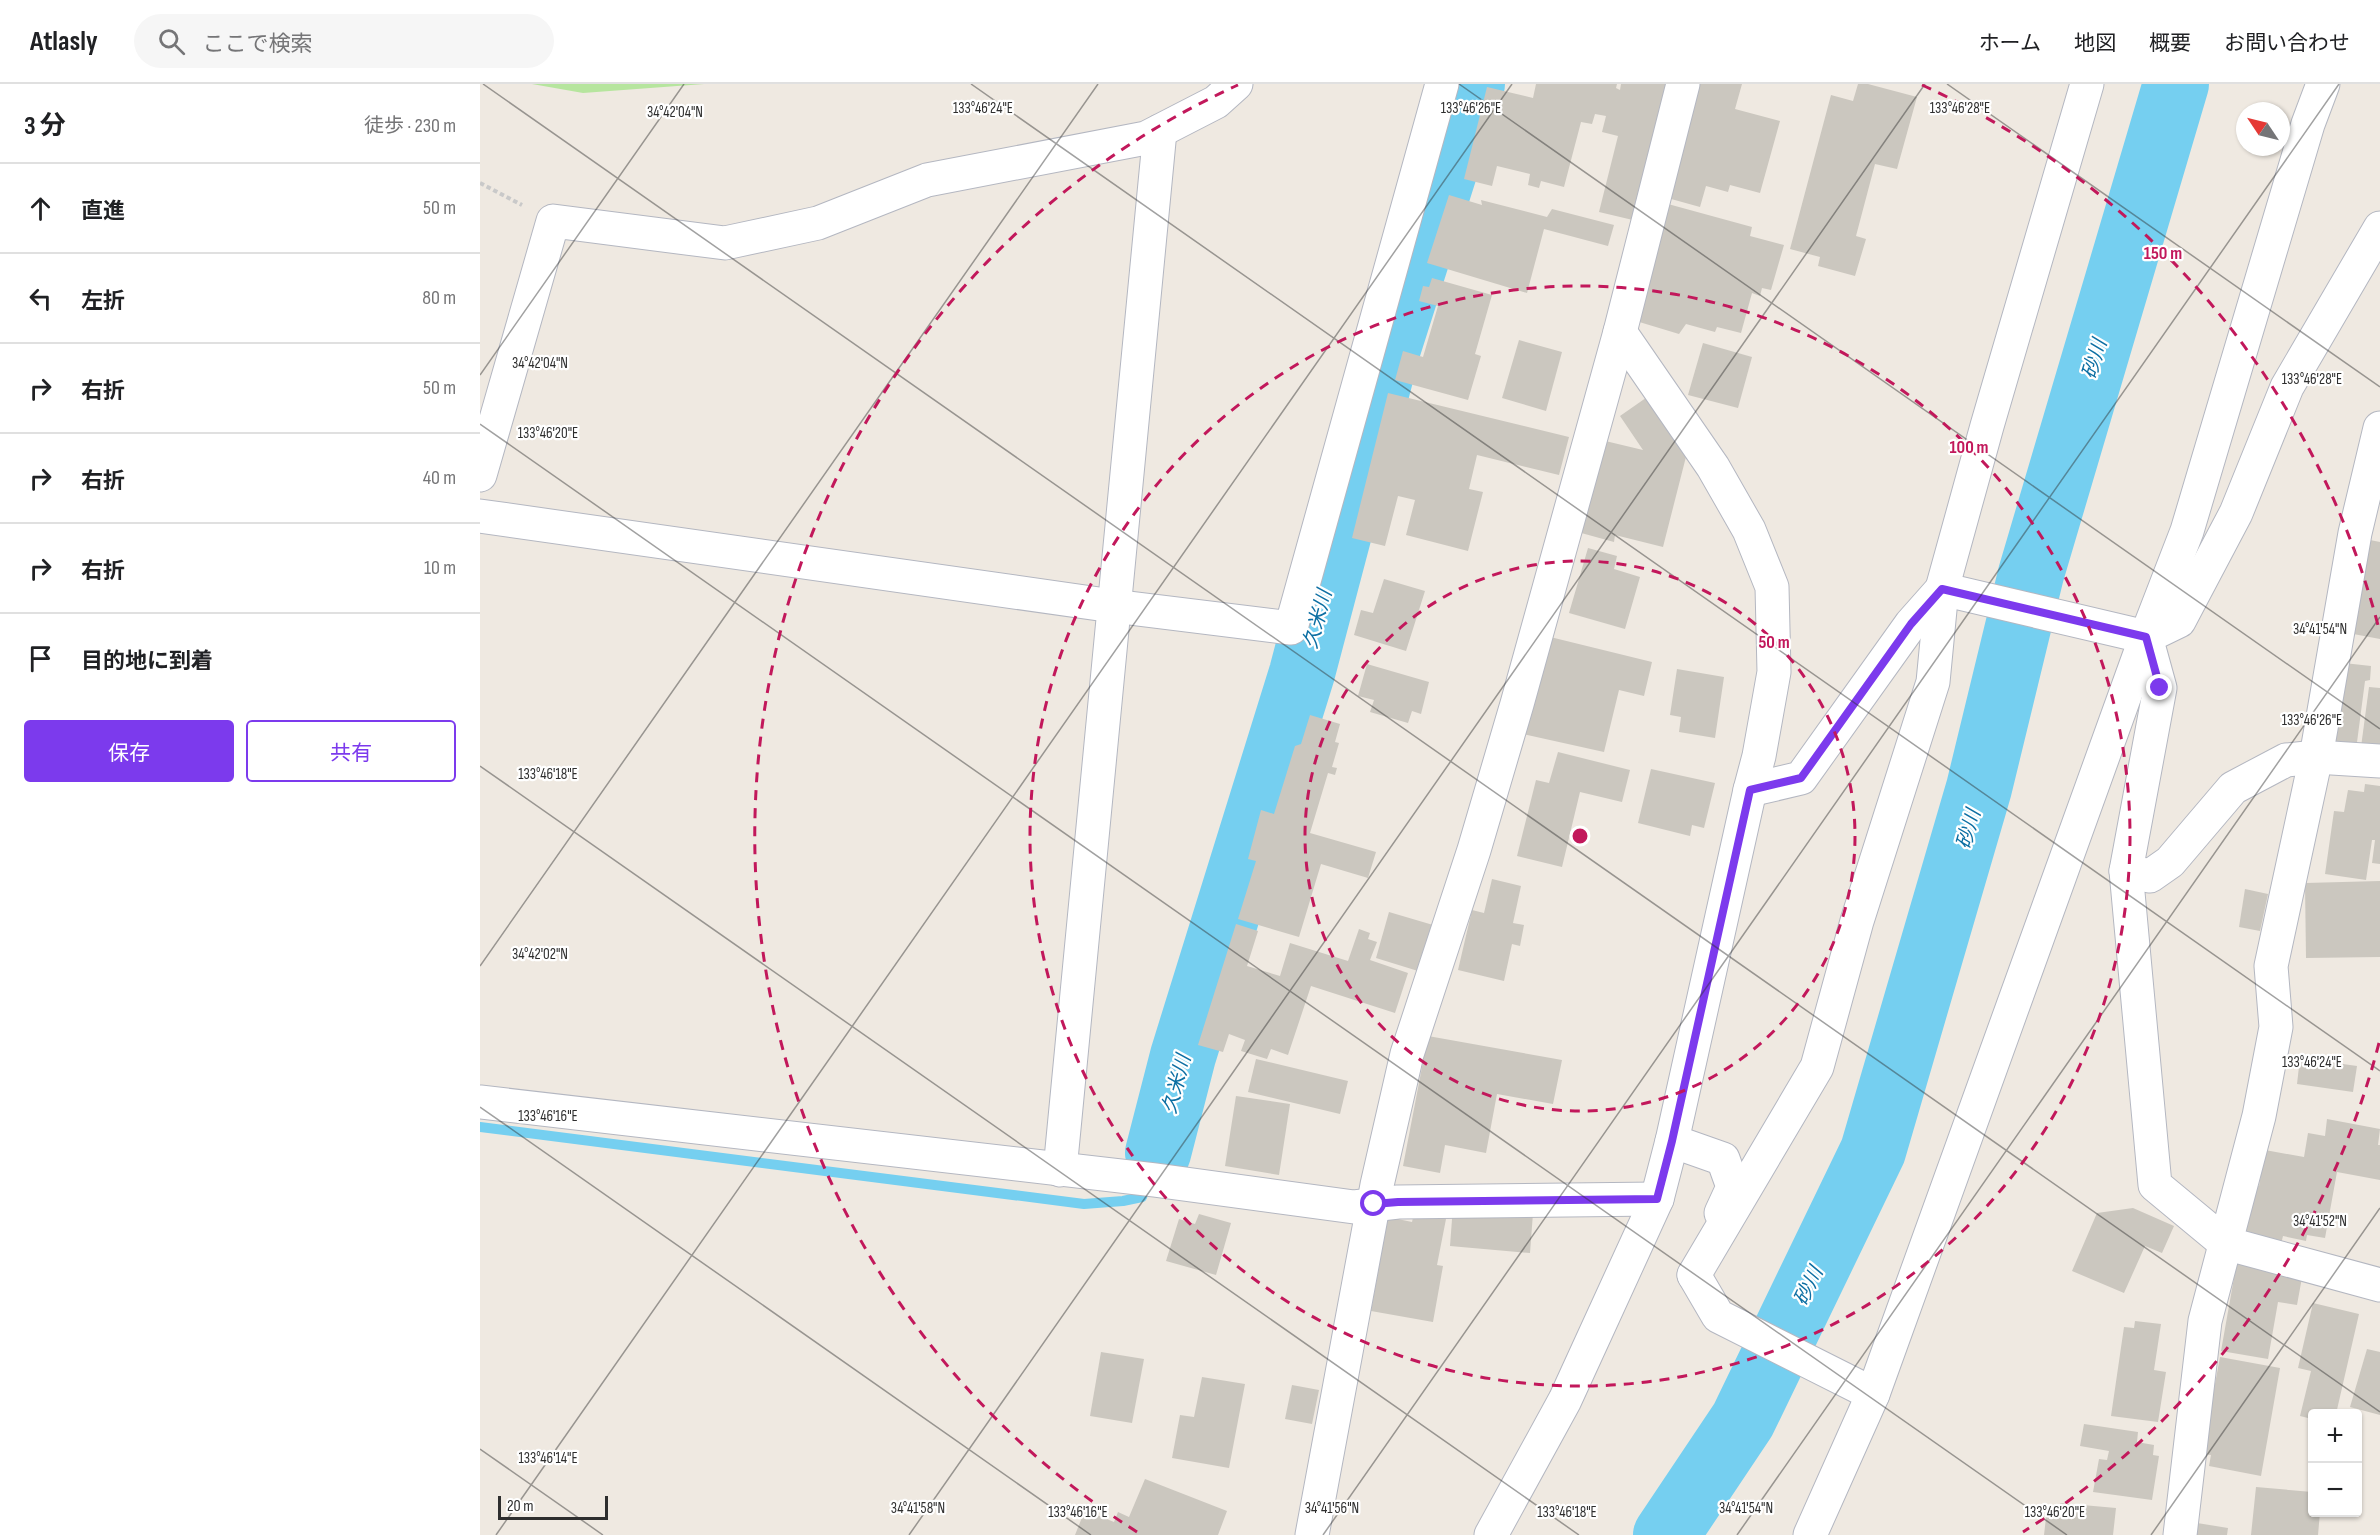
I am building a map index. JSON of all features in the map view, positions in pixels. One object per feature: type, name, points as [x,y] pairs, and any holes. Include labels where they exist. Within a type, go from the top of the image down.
[{"type":"street","points":[[480,475],[553,221],[725,243],[818,223],[927,180],[1146,138],[1216,102],[1236,84]]},
{"type":"street","points":[[480,516],[1113,606],[1291,628],[1442,84]]},
{"type":"street","points":[[1312,1535],[1374,1204],[1407,1054],[1457,904],[1518,704],[1620,332],[1683,84]]},
{"type":"street","points":[[1694,1275],[1817,1067],[1857,921],[1933,682],[1942,589],[2087,84]]},
{"type":"street","points":[[1810,1535],[1873,1394],[2146,637],[2187,531],[2308,124],[2323,84]]},
{"type":"street","points":[[1060,1170],[1160,131]]},
{"type":"street","points":[[1942,589],[2146,637],[2179,621],[2236,513],[2287,387],[2380,228]]},
{"type":"street","points":[[1491,1535],[1565,1400],[1657,1199],[1759,756],[1774,672],[1772,587],[1749,530],[1713,467],[1620,332]]},
{"type":"street","points":[[2180,1535],[2205,1321],[2259,1116],[2276,1027],[2271,966],[2316,757],[2355,533],[2380,428]]},
{"type":"street","points":[[1750,790],[1801,778],[1911,624],[1942,589]]},
{"type":"street","points":[[2146,637],[2160,688],[2126,872],[2155,1185],[2225,1243],[2380,1285]]},
{"type":"street","points":[[2126,872],[2150,876],[2170,862],[2233,788],[2286,760],[2316,757],[2380,761]]},
{"type":"street","points":[[480,1102],[1148,1179],[1354,1207],[1398,1202],[1657,1199]]},
{"type":"street","points":[[1672,1141],[1723,1159],[1732,1186],[1694,1275]]},
{"type":"street","points":[[1694,1275],[1718,1316],[1873,1394]]},
{"type":"path","points":[[480,183],[553,221]]},
{"type":"green space","points":[[532,84],[704,84],[583,93]]},
{"type":"building","points":[[1536,84],[1617,84],[1616,88],[1620,90],[1621,84],[1671,84],[1637,221],[1599,212],[1618,136],[1602,132],[1606,116],[1595,114],[1592,124],[1581,122],[1564,187],[1541,181],[1539,188],[1528,185],[1530,174],[1497,166],[1492,186],[1464,179],[1487,87],[1533,98]]},
{"type":"building","points":[[1695,84],[1742,84],[1735,109],[1780,121],[1760,193],[1730,185],[1728,192],[1706,186],[1700,207],[1664,197]]},
{"type":"building","points":[[1858,84],[1868,84],[1917,97],[1897,169],[1875,164],[1856,236],[1866,239],[1855,276],[1818,266],[1820,257],[1790,249],[1831,95],[1853,101]]},
{"type":"building","points":[[1449,195],[1482,205],[1481,200],[1547,217],[1552,209],[1614,225],[1608,246],[1544,229],[1527,293],[1427,263]]},
{"type":"building","points":[[1668,204],[1752,227],[1750,236],[1784,245],[1771,290],[1762,288],[1760,296],[1752,293],[1741,333],[1717,327],[1715,332],[1686,324],[1679,334],[1636,321]]},
{"type":"building","points":[[1432,278],[1492,295],[1475,354],[1481,356],[1468,400],[1395,380],[1403,351],[1423,357],[1438,306],[1419,301],[1423,286],[1429,287]]},
{"type":"building","points":[[1519,340],[1562,352],[1546,411],[1502,398]]},
{"type":"building","points":[[1703,343],[1752,357],[1738,408],[1688,395]]},
{"type":"building","points":[[1388,393],[1569,437],[1559,475],[1477,455],[1469,489],[1483,492],[1468,551],[1406,535],[1415,500],[1398,496],[1385,546],[1352,538]]},
{"type":"building","points":[[1653,393],[1689,445],[1663,547],[1615,535],[1614,542],[1574,531],[1597,439],[1643,450],[1620,416]]},
{"type":"building","points":[[2365,539],[2380,542],[2380,639],[2348,633]]},
{"type":"building","points":[[1588,548],[1617,556],[1614,569],[1640,577],[1625,629],[1569,613]]},
{"type":"building","points":[[1384,579],[1425,591],[1406,651],[1354,635],[1361,610],[1373,613]]},
{"type":"building","points":[[1538,634],[1652,662],[1644,696],[1619,690],[1604,752],[1514,732]]},
{"type":"building","points":[[2335,662],[2371,666],[2370,680],[2365,681],[2356,750],[2325,746]]},
{"type":"building","points":[[1367,664],[1429,682],[1421,714],[1412,711],[1408,723],[1370,712],[1374,700],[1358,696]]},
{"type":"building","points":[[1677,669],[1724,677],[1715,738],[1679,732],[1681,717],[1670,715]]},
{"type":"building","points":[[2369,687],[2380,688],[2380,749],[2361,747]]},
{"type":"building","points":[[1310,715],[1340,724],[1335,742],[1339,743],[1332,767],[1337,768],[1335,775],[1328,773],[1310,833],[1376,852],[1368,878],[1321,864],[1299,937],[1238,919],[1256,861],[1248,859],[1261,810],[1274,814],[1295,746],[1301,744]]},
{"type":"building","points":[[1558,752],[1630,770],[1622,802],[1580,792],[1562,867],[1517,856],[1536,780],[1549,783]]},
{"type":"building","points":[[1651,769],[1715,783],[1704,828],[1692,825],[1690,836],[1638,823]]},
{"type":"building","points":[[2365,784],[2380,786],[2380,864],[2372,863],[2375,840],[2372,840],[2366,880],[2325,874],[2334,811],[2344,812],[2348,790],[2364,792]]},
{"type":"building","points":[[1492,879],[1521,886],[1513,923],[1524,925],[1520,946],[1512,944],[1504,981],[1458,970],[1472,910],[1484,913]]},
{"type":"building","points":[[2380,881],[2380,957],[2306,958],[2305,883]]},
{"type":"building","points":[[2245,889],[2268,894],[2260,931],[2239,927]]},
{"type":"building","points":[[1389,912],[1433,925],[1418,971],[1376,958]]},
{"type":"building","points":[[1236,924],[1258,931],[1247,966],[1280,976],[1290,943],[1348,961],[1359,929],[1370,933],[1368,939],[1377,942],[1370,960],[1408,973],[1395,1013],[1311,986],[1288,1055],[1271,1049],[1267,1059],[1241,1051],[1245,1040],[1229,1034],[1223,1052],[1198,1045]]},
{"type":"building","points":[[1428,1036],[1562,1060],[1553,1104],[1497,1094],[1486,1153],[1445,1145],[1440,1173],[1403,1166]]},
{"type":"building","points":[[2300,1058],[2357,1066],[2353,1092],[2297,1084]]},
{"type":"building","points":[[1256,1059],[1348,1081],[1340,1114],[1248,1092]]},
{"type":"building","points":[[1236,1096],[1290,1104],[1279,1175],[1225,1166]]},
{"type":"building","points":[[2327,1119],[2380,1129],[2378,1145],[2380,1145],[2380,1180],[2337,1172],[2325,1238],[2307,1235],[2306,1241],[2283,1236],[2281,1244],[2242,1237],[2252,1185],[2259,1186],[2265,1150],[2304,1157],[2308,1133],[2325,1136]]},
{"type":"building","points":[[1453,1206],[1533,1213],[1530,1253],[1450,1246]]},
{"type":"building","points":[[2133,1208],[2174,1226],[2162,1253],[2145,1246],[2124,1293],[2072,1271],[2097,1213]]},
{"type":"building","points":[[1414,1213],[1446,1219],[1437,1265],[1443,1266],[1433,1322],[1371,1311],[1388,1217],[1412,1222]]},
{"type":"building","points":[[1199,1214],[1231,1223],[1216,1275],[1166,1261],[1179,1219],[1195,1224]]},
{"type":"building","points":[[2237,1261],[2303,1272],[2297,1305],[2278,1302],[2268,1359],[2221,1351]]},
{"type":"building","points":[[2313,1303],[2359,1314],[2337,1409],[2308,1409],[2308,1418],[2300,1416],[2311,1371],[2298,1368]]},
{"type":"building","points":[[2135,1321],[2161,1324],[2154,1370],[2166,1372],[2158,1422],[2111,1416],[2124,1327],[2134,1328]]},
{"type":"building","points":[[2367,1349],[2380,1352],[2380,1415],[2350,1407]]},
{"type":"building","points":[[1101,1352],[1144,1359],[1132,1423],[1090,1416]]},
{"type":"building","points":[[2220,1357],[2280,1368],[2261,1476],[2209,1466],[2211,1455],[2202,1454]]},
{"type":"building","points":[[1202,1377],[1245,1384],[1229,1468],[1172,1458],[1180,1415],[1194,1417]]},
{"type":"building","points":[[1292,1385],[1319,1390],[1312,1424],[1285,1419]]},
{"type":"building","points":[[2084,1424],[2138,1432],[2137,1442],[2154,1445],[2153,1455],[2159,1456],[2152,1500],[2093,1492],[2099,1459],[2107,1460],[2109,1451],[2080,1446]]},
{"type":"building","points":[[1145,1479],[1227,1511],[1218,1535],[1075,1535],[1085,1510],[1114,1522],[1118,1512],[1129,1517]]},
{"type":"building","points":[[2256,1487],[2308,1492],[2308,1517],[2320,1517],[2318,1535],[2251,1535]]},
{"type":"building","points":[[2060,1503],[2116,1508],[2113,1535],[2044,1535],[2047,1509],[2059,1510]]},
{"type":"building","points":[[2191,1522],[2228,1528],[2227,1535],[2189,1535]]},
{"type":"waterway","name":"久米川","points":[[1158,1153],[1183,1056],[1302,673],[1387,351],[1472,84]]},
{"type":"waterway","name":"砂川","points":[[1666,1535],[1743,1420],[1873,1151],[1979,788],[2031,574],[2176,84]]},
{"type":"waterway","points":[[480,1127],[1084,1204],[1142,1197],[1158,1153]]},
{"type":"route","points":[[1374,1204],[1657,1199],[1750,790],[1801,778],[1911,624],[1942,589],[2146,637],[2160,688]]}]
